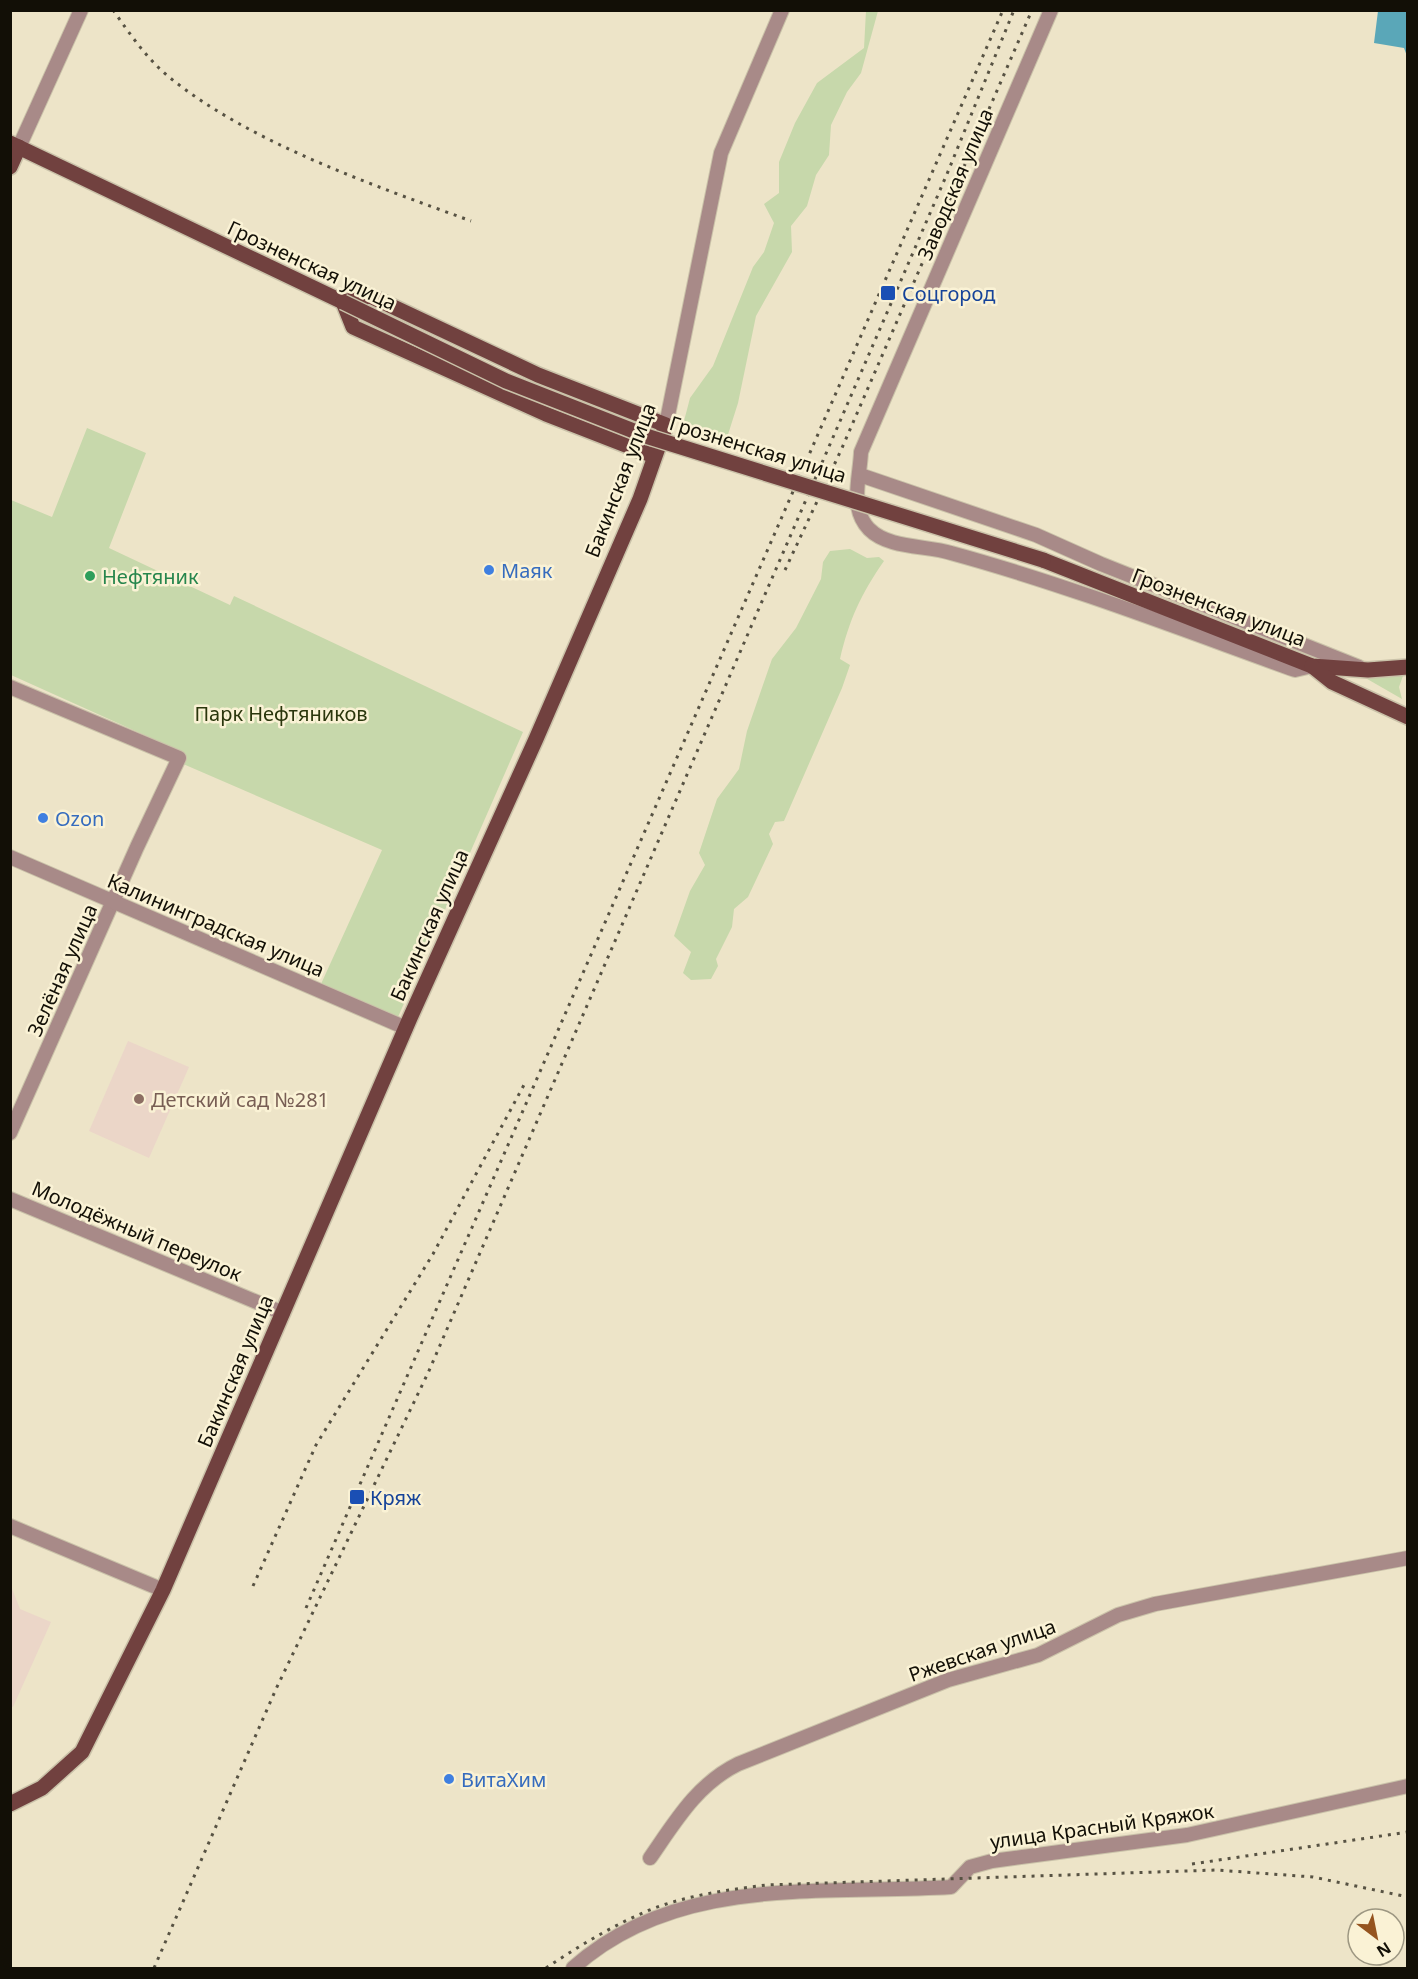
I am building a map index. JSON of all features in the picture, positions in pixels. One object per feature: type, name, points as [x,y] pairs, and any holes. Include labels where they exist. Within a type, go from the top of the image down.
[{"type":"main road","points":[[10,167],[15,145]]},
{"type":"main road","name":"Грозненская улица","points":[[15,145],[506,381],[649,437],[1042,560],[1312,666]]},
{"type":"main road","points":[[654,456],[546,414],[353,327],[343,302],[370,296],[538,375],[666,426]]},
{"type":"main road","points":[[610,405],[654,456]]},
{"type":"main road","name":"Бакинская улица","points":[[10,1804],[42,1788],[82,1752],[163,1590],[406,1028],[536,739],[640,499],[666,426]]},
{"type":"main road","points":[[1312,666],[1368,670],[1407,667]]},
{"type":"main road","points":[[1312,666],[1332,682],[1407,717]]},
{"type":"street","points":[[15,145],[81,10]]},
{"type":"street","name":"Бакинская улица","points":[[666,426],[721,153],[782,10]]},
{"type":"street","name":"Заводская улица","points":[[1051,10],[861,452],[856,508],[864,522],[878,536],[902,544],[949,552],[1295,670],[1312,666]]},
{"type":"street","points":[[860,475],[1036,535],[1101,564],[1368,670]]},
{"type":"street","name":"Зелёная улица","points":[[10,687],[179,759],[137,847],[10,1133]]},
{"type":"street","name":"Калининградская улица","points":[[10,857],[406,1028]]},
{"type":"street","name":"Молодёжный переулок","points":[[10,1199],[283,1313]]},
{"type":"street","points":[[10,1526],[163,1590]]},
{"type":"street","name":"Ржевская улица","points":[[650,1858],[688,1803],[723,1771],[948,1680],[1038,1655],[1133,1610],[1182,1598],[1407,1558]]},
{"type":"street","name":"улица Красный Кряжок","points":[[573,1968],[599,1948],[640,1924],[708,1901],[768,1892],[951,1887],[970,1867],[992,1861],[1187,1835],[1407,1786]]},
{"type":"shaded area","name":"Детский сад №281","points":[[128,1041],[189,1067],[149,1158],[89,1131]]},
{"type":"shaded area","points":[[11,1586],[20,1609],[51,1622],[13,1707],[10,1706]]},
{"type":"green space","points":[[866,11],[878,11],[861,73],[847,92],[831,125],[829,155],[816,175],[807,206],[791,226],[792,252],[756,316],[738,403],[725,444],[697,434],[684,421],[690,398],[713,366],[753,267],[764,252],[774,223],[764,204],[779,193],[779,162],[795,123],[817,83],[864,48]]},
{"type":"green space","name":"Парк Нефтяников","points":[[87,428],[146,453],[109,548],[230,605],[234,596],[523,732],[398,1017],[321,984],[382,850],[167,757],[171,747],[11,675],[11,500],[52,517]]},
{"type":"green space","points":[[850,549],[867,558],[879,557],[884,561],[862,596],[847,632],[840,659],[850,665],[842,688],[784,821],[775,822],[769,834],[773,844],[748,897],[734,909],[732,927],[716,959],[718,966],[711,979],[691,980],[683,973],[691,952],[674,936],[690,891],[705,865],[699,853],[717,799],[739,769],[747,731],[772,659],[796,628],[821,579],[823,562],[830,551]]},
{"type":"green space","points":[[1404,673],[1399,687],[1402,699],[1362,676]]},
{"type":"water","points":[[1378,11],[1407,11],[1407,56],[1404,48],[1374,43]]},
{"type":"railway","points":[[113,10],[153,62],[201,101],[274,142],[314,160],[471,221]]},
{"type":"railway","points":[[306,1608],[1003,10]]},
{"type":"railway","points":[[154,1968],[276,1689],[428,1373],[947,174],[1014,10]]},
{"type":"railway","points":[[785,570],[842,448],[1032,10]]},
{"type":"railway","points":[[253,1586],[316,1445],[433,1254],[525,1083]]},
{"type":"railway","points":[[1192,1864],[1408,1832]]},
{"type":"railway","points":[[546,1968],[624,1921],[652,1909],[694,1897],[766,1885],[1216,1870],[1313,1877],[1408,1897]]},
{"type":"place","name":"Соцгород","points":[[888,293]]},
{"type":"place","name":"Маяк","points":[[489,570]]},
{"type":"place","name":"Нефтяник","points":[[90,576]]},
{"type":"place","name":"Ozon","points":[[43,818]]},
{"type":"place","name":"Детский сад №281","points":[[139,1099]]},
{"type":"place","name":"Кряж","points":[[357,1497]]},
{"type":"place","name":"ВитаХим","points":[[449,1779]]}]
